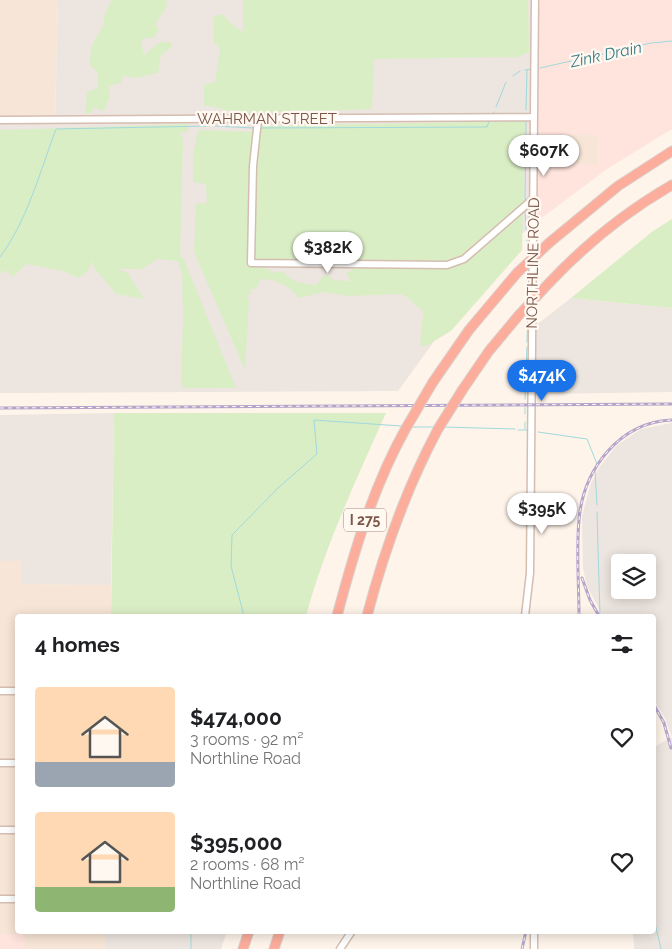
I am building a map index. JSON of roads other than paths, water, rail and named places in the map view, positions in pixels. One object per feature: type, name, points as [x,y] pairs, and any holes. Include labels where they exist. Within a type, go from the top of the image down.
[{"type":"highway","name":"I 275","points":[[338,614],[370,506],[406,428],[433,382],[468,330],[517,273],[548,243],[618,186],[672,151]]},
{"type":"highway","name":"I 275","points":[[368,614],[384,554],[399,511],[438,429],[489,351],[519,315],[572,259],[608,229],[672,185]]},
{"type":"highway","points":[[243,949],[248,934]]},
{"type":"highway","points":[[274,949],[279,934]]},
{"type":"street","name":"NORTHLINE ROAD","points":[[525,614],[530,573],[536,0]]},
{"type":"street","name":"WAHRMAN STREET","points":[[0,120],[258,120],[534,116]]},
{"type":"street","points":[[258,120],[253,166],[251,264],[447,265],[464,259],[534,198]]},
{"type":"street","points":[[0,691],[15,691]]},
{"type":"street","points":[[0,763],[15,763]]},
{"type":"street","points":[[0,830],[15,830]]},
{"type":"street","points":[[0,899],[15,899]]},
{"type":"street","points":[[340,949],[350,934]]},
{"type":"street","points":[[534,934],[534,949]]},
{"type":"waterway","name":"Zink Drain","points":[[540,68],[651,43],[672,41]]},
{"type":"waterway","name":"Zink Drain","points":[[525,70],[532,69]]},
{"type":"waterway","name":"Zink Drain","points":[[526,110],[527,70]]},
{"type":"waterway","points":[[513,76],[520,71]]},
{"type":"waterway","points":[[496,107],[506,82]]},
{"type":"waterway","points":[[259,128],[487,127],[490,119]]},
{"type":"waterway","name":"Zink Drain","points":[[525,201],[526,121]]},
{"type":"waterway","points":[[0,257],[18,228],[56,129],[208,126]]},
{"type":"waterway","points":[[215,126],[253,128]]},
{"type":"waterway","name":"Zink Drain","points":[[525,211],[528,257]]},
{"type":"waterway","name":"Zink Drain","points":[[529,268],[529,299]]},
{"type":"waterway","name":"Zink Drain","points":[[527,342],[528,311]]},
{"type":"waterway","name":"Zink Drain","points":[[525,399],[527,347]]},
{"type":"waterway","name":"Zink Drain","points":[[525,407],[525,414]]},
{"type":"waterway","points":[[243,614],[231,566],[232,535],[279,487],[317,454],[314,420],[401,426]]},
{"type":"waterway","name":"Zink Drain","points":[[525,422],[525,429]]},
{"type":"waterway","points":[[410,427],[434,427]]},
{"type":"waterway","points":[[443,427],[515,429]]},
{"type":"waterway","name":"Zink Drain","points":[[518,430],[527,430]]},
{"type":"waterway","name":"Zink Drain","points":[[538,432],[587,439],[597,464]]},
{"type":"waterway","name":"Zink Drain","points":[[595,470],[597,505]]},
{"type":"waterway","name":"Zink Drain","points":[[597,512],[600,614]]},
{"type":"waterway","name":"Zink Drain","points":[[656,928],[661,949]]},
{"type":"waterway","points":[[191,934],[191,949]]},
{"type":"railway","points":[[0,408],[672,404]]},
{"type":"railway","points":[[579,614],[579,520],[582,501],[596,467],[620,439],[636,429],[653,423],[672,420]]},
{"type":"railway","points":[[582,578],[590,600],[598,614]]},
{"type":"railway","points":[[656,709],[664,723],[671,748]]},
{"type":"railway","points":[[522,949],[525,934]]}]
